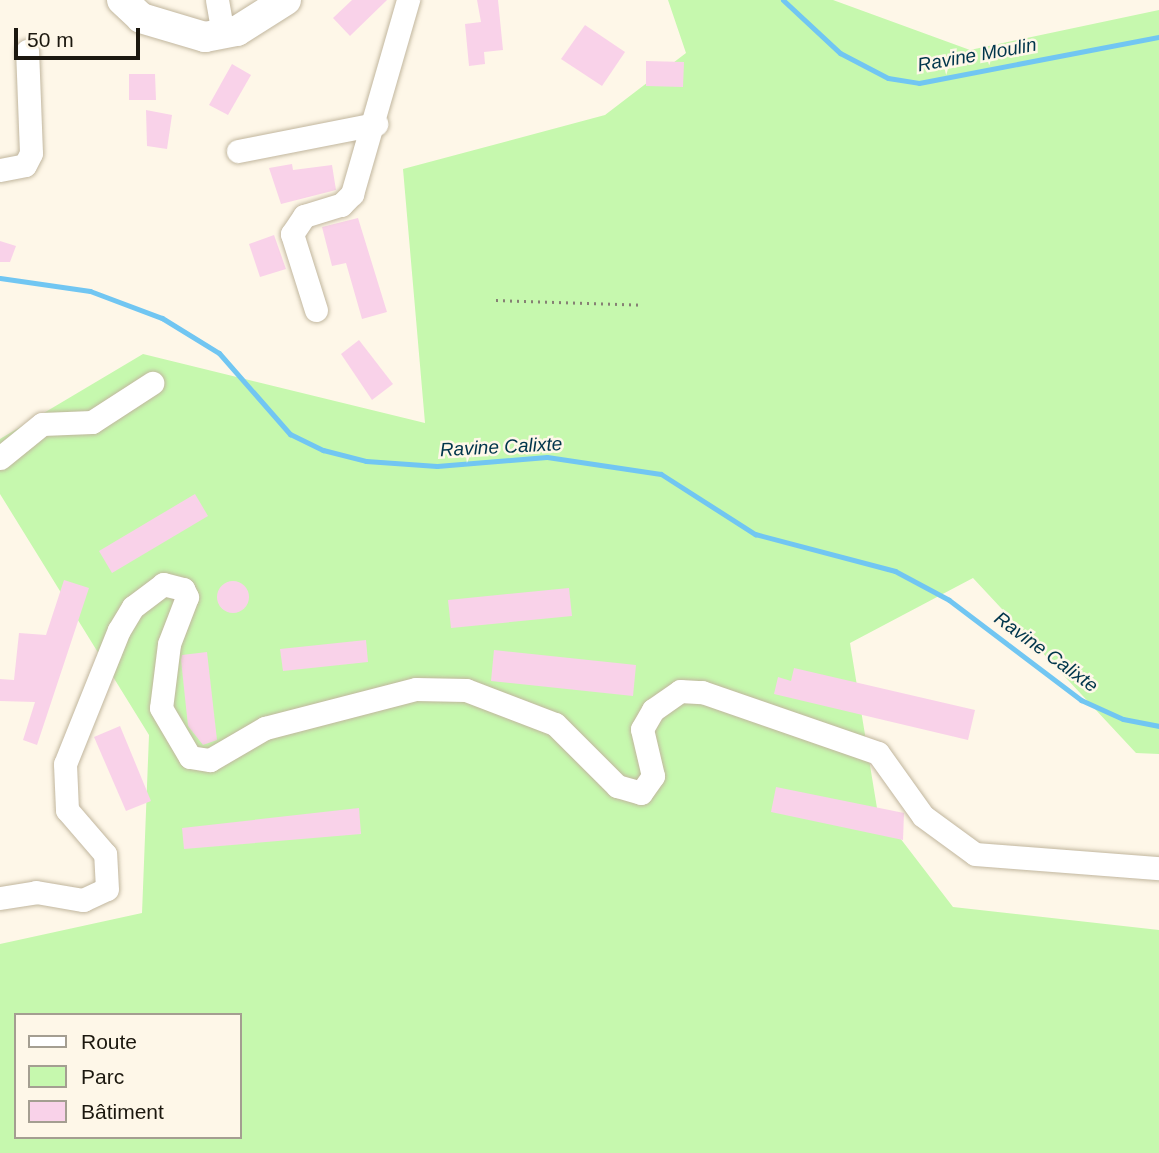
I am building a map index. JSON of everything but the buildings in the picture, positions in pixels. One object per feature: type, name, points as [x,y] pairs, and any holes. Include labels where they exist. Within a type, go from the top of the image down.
[{"type":"main road","points":[[122,0],[141,18],[175,32],[223,35],[266,18],[286,0]]},
{"type":"street","points":[[217,0],[223,35]]},
{"type":"street","points":[[316,310],[292,234],[304,216],[347,200],[376,124],[408,0]]},
{"type":"street","points":[[0,170],[25,165],[30,153],[27,51]]},
{"type":"street","points":[[238,151],[376,124]]},
{"type":"street","points":[[0,458],[42,424],[92,422],[152,383]]},
{"type":"street","points":[[0,898],[36,892],[83,900],[107,889],[106,854],[66,810],[65,764],[119,630],[133,607],[163,584],[183,589],[187,597],[169,644],[161,708],[190,757],[210,760],[265,728],[416,689],[466,690],[555,724],[617,786],[641,793],[653,776],[642,729],[653,710],[680,691],[702,692],[878,753],[923,816],[975,854],[1159,868]]},
{"type":"path","points":[[496,300],[643,305]]},
{"type":"green space","points":[[668,0],[833,0],[970,50],[1159,10],[1159,754],[1136,753],[973,578],[850,643],[877,808],[953,907],[1159,930],[1159,1153],[0,1153],[0,944],[142,913],[149,735],[0,494],[0,439],[143,354],[425,423],[403,169],[605,115],[686,53]]},
{"type":"waterway","name":"Ravine Moulin","points":[[783,0],[840,53],[888,78],[919,83],[1159,37]]},
{"type":"waterway","name":"Ravine Calixte","points":[[0,278],[90,291],[162,318],[219,353],[290,434],[323,450],[366,461],[437,466],[547,457],[661,474],[755,534],[895,571],[949,600],[1081,700],[1123,719],[1159,726]]}]
